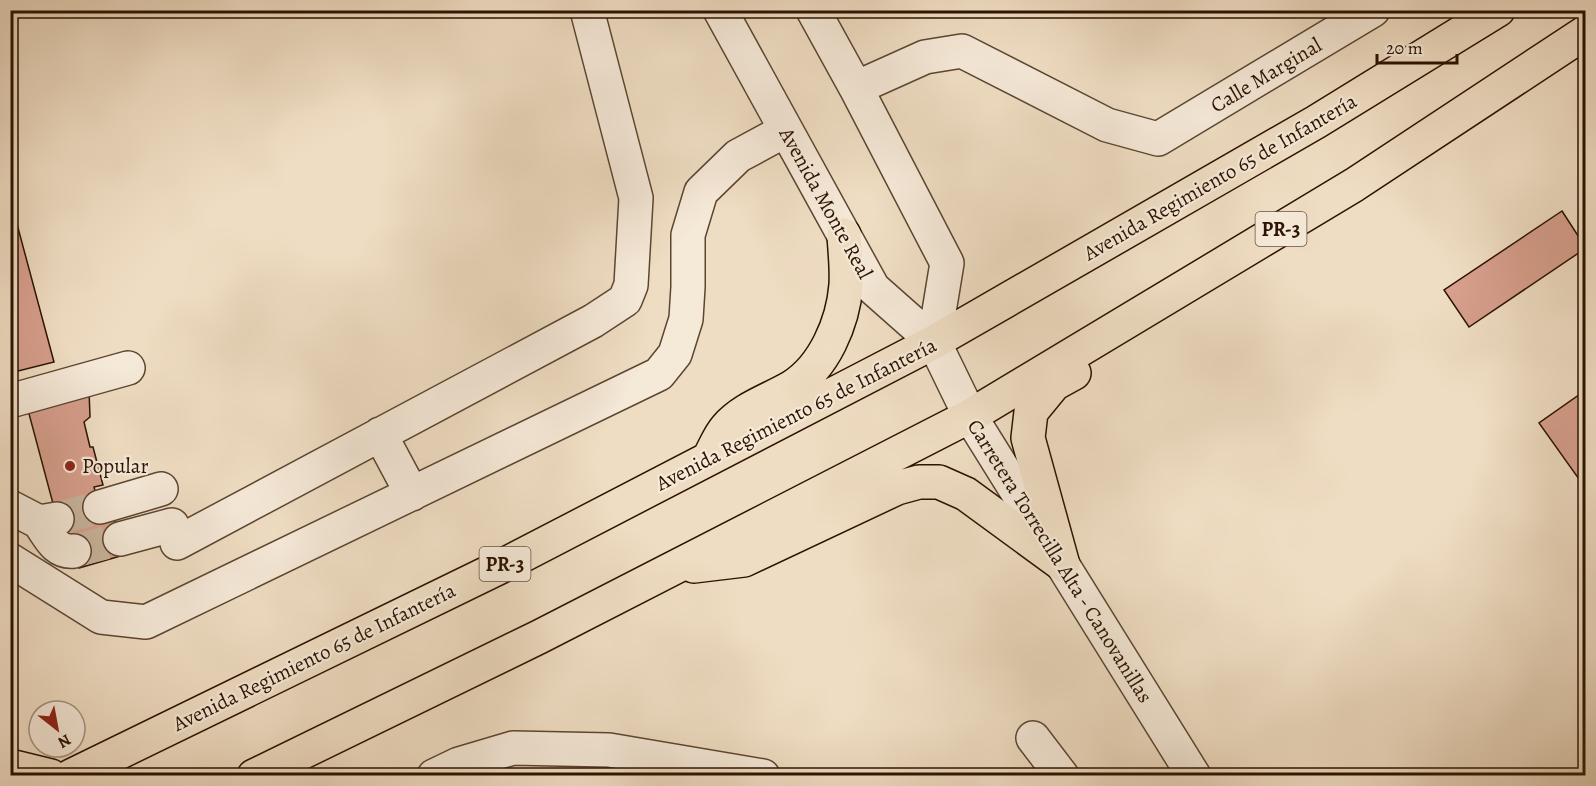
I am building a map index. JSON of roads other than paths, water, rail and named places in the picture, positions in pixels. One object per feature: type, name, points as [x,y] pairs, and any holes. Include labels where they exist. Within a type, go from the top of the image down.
[{"type":"main road","name":"Avenida Regimiento 65 de Infantería","points":[[71,776],[500,567],[934,342],[1316,122],[1498,10]]},
{"type":"main road","name":"PR-3","points":[[254,776],[538,637],[970,416],[1353,185],[1586,32]]},
{"type":"main road","points":[[708,459],[724,429],[741,414],[794,386],[815,368],[827,348],[843,306],[847,267],[844,235]]},
{"type":"main road","points":[[1063,565],[1028,438],[1031,411],[1054,384],[1155,328],[1217,267]]},
{"type":"main road","points":[[674,568],[744,560],[897,488],[920,482],[939,482],[966,494],[1063,565]]},
{"type":"main road","points":[[10,766],[51,776]]},
{"type":"street","points":[[120,539],[174,534],[380,434],[593,321],[625,300],[632,285],[636,198],[587,10]]},
{"type":"street","name":"Avenida Monte Real","points":[[720,10],[873,288],[934,342]]},
{"type":"street","points":[[813,10],[946,263],[934,342]]},
{"type":"street","name":"Calle Marginal","points":[[856,88],[925,57],[962,51],[1107,125],[1158,139],[1373,10]]},
{"type":"street","points":[[10,560],[101,617],[146,622],[659,374],[675,354],[686,319],[688,235],[701,192],[738,156],[786,130]]},
{"type":"street","name":"Carretera Torrecilla Alta - Canovanillas","points":[[934,342],[970,416],[1194,776]]},
{"type":"street","points":[[10,400],[128,368]]},
{"type":"street","points":[[380,434],[412,494]]},
{"type":"street","points":[[100,507],[161,489]]},
{"type":"street","points":[[10,507],[48,520],[55,545],[65,552],[74,551]]},
{"type":"street","points":[[1034,738],[1062,776]]},
{"type":"street","points":[[434,776],[459,764],[513,748],[609,750],[763,776]]},
{"type":"tunnel","points":[[57,519],[100,507]]},
{"type":"tunnel","points":[[74,551],[120,539]]},
{"type":"place","name":"Popular","points":[[70,466]]}]
